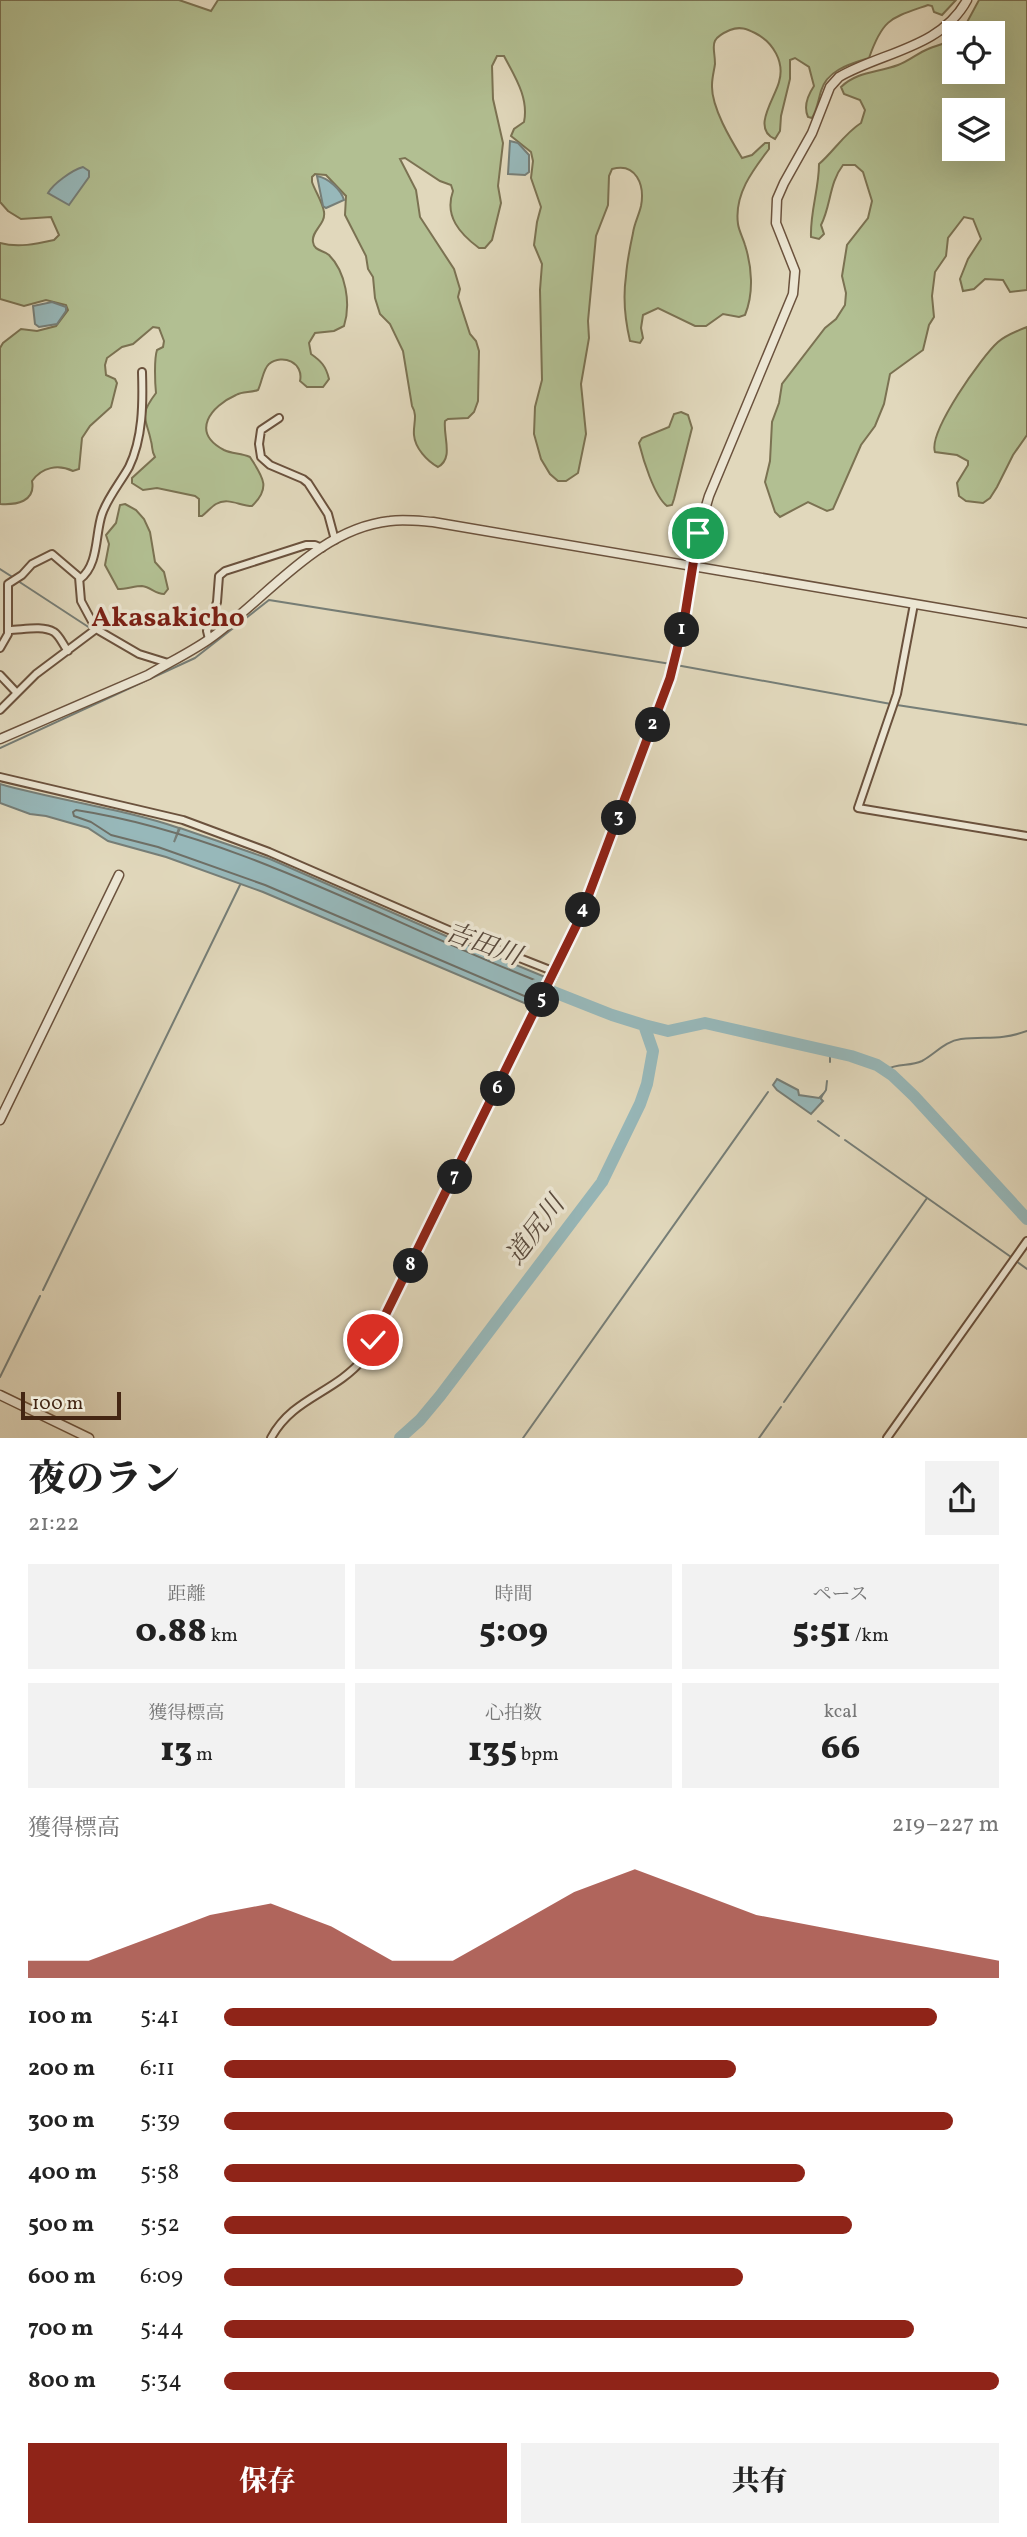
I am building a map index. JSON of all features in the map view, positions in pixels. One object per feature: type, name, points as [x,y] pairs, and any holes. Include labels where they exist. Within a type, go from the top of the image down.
[{"type":"street","points":[[271,1438],[288,1413],[350,1374],[364,1358],[536,1013],[580,918],[670,678],[684,621],[698,533],[709,496],[795,285],[794,267],[776,223],[779,191],[812,134],[830,87],[839,77],[932,36],[953,20],[967,0]]},
{"type":"street","points":[[80,579],[85,576],[92,562],[102,514],[134,453],[142,409],[142,372]]},
{"type":"street","points":[[279,418],[261,430],[261,457],[308,484],[328,514],[335,540]]},
{"type":"street","points":[[0,739],[169,663],[209,639],[322,548],[366,527],[390,521],[433,522],[1027,623]]},
{"type":"street","points":[[209,639],[207,631],[217,602],[219,576],[225,571],[306,545],[322,548]]},
{"type":"street","points":[[0,649],[9,630],[8,585],[30,566],[52,554],[80,579],[81,601],[94,631],[139,654],[169,663]]},
{"type":"street","points":[[914,604],[897,694],[858,808],[1027,836]]},
{"type":"street","points":[[9,630],[51,631],[57,634],[68,651]]},
{"type":"street","points":[[0,710],[36,674],[94,631]]},
{"type":"street","points":[[0,675],[16,692]]},
{"type":"street","points":[[0,777],[183,820],[269,852],[450,931],[555,973]]},
{"type":"street","points":[[0,1120],[119,875]]},
{"type":"street","points":[[887,1438],[1027,1241]]},
{"type":"street","points":[[0,1395],[89,1438]]},
{"type":"green space","points":[[0,0],[179,0],[211,11],[218,0],[956,0],[942,15],[934,12],[932,6],[928,5],[890,21],[879,35],[869,58],[840,69],[828,78],[812,118],[808,117],[806,109],[814,86],[809,67],[795,58],[790,60],[790,79],[780,131],[775,139],[768,134],[765,121],[779,82],[780,67],[776,53],[761,37],[743,29],[730,30],[715,40],[713,94],[727,133],[742,158],[752,155],[765,143],[769,143],[769,149],[742,193],[737,213],[750,271],[748,307],[745,315],[739,317],[723,314],[706,326],[695,326],[658,308],[643,315],[643,338],[640,343],[630,341],[625,309],[625,284],[642,190],[633,172],[620,168],[612,169],[609,176],[608,205],[596,236],[588,321],[589,338],[581,384],[586,434],[578,473],[566,481],[558,481],[550,474],[541,459],[534,434],[535,407],[542,380],[542,264],[534,245],[541,207],[531,178],[531,152],[511,136],[514,129],[524,122],[525,105],[520,88],[504,56],[497,56],[492,66],[493,99],[503,143],[498,186],[501,203],[492,240],[485,248],[479,248],[472,243],[456,224],[452,216],[451,185],[440,181],[405,158],[400,159],[416,190],[420,217],[454,269],[460,289],[458,297],[470,334],[479,351],[478,401],[474,412],[468,418],[445,421],[447,453],[438,467],[422,454],[415,440],[415,413],[403,351],[390,324],[380,314],[366,256],[345,215],[346,196],[326,175],[315,174],[312,182],[324,216],[314,234],[314,245],[329,255],[340,270],[347,298],[344,326],[334,331],[315,333],[309,343],[311,354],[323,364],[329,379],[323,387],[307,387],[300,381],[296,365],[280,359],[265,369],[258,390],[236,395],[212,412],[206,428],[208,435],[224,450],[250,457],[261,476],[263,487],[262,493],[252,506],[220,502],[199,516],[199,499],[195,496],[157,488],[143,490],[132,483],[132,478],[155,457],[145,412],[156,393],[156,354],[157,350],[163,347],[164,341],[159,328],[153,327],[133,344],[122,347],[107,358],[106,375],[117,383],[111,407],[90,426],[82,438],[79,469],[73,471],[56,467],[45,470],[32,481],[28,498],[18,503],[0,504],[0,348],[21,329],[37,331],[56,326],[68,310],[66,305],[46,300],[24,306],[0,299],[0,243],[34,244],[54,240],[59,235],[51,217],[21,219],[0,202]]},
{"type":"green space","points":[[979,0],[1027,0],[1027,290],[1010,292],[1003,280],[985,279],[974,289],[963,291],[960,279],[968,259],[981,239],[973,219],[964,217],[948,238],[946,256],[935,272],[932,296],[934,317],[929,325],[923,350],[890,374],[884,404],[875,426],[861,445],[833,509],[827,511],[808,502],[780,517],[775,512],[765,482],[770,461],[772,422],[782,384],[845,305],[846,293],[842,276],[847,245],[868,218],[872,201],[863,172],[855,165],[843,165],[835,179],[821,225],[824,234],[819,239],[811,237],[819,164],[861,123],[865,110],[860,100],[844,94],[841,87],[861,75],[890,68],[942,44],[942,84],[1005,84],[1005,21],[968,21]]},
{"type":"green space","points":[[1027,327],[1027,435],[990,498],[983,503],[966,501],[959,496],[957,483],[968,461],[957,455],[935,452],[935,442],[958,395],[990,350],[1004,337]]},
{"type":"green space","points":[[681,412],[688,415],[692,428],[674,499],[672,505],[667,506],[653,486],[639,443],[642,438],[669,427],[674,414]]},
{"type":"green space","points":[[125,504],[136,510],[150,532],[155,562],[164,572],[168,589],[164,594],[142,586],[118,589],[105,565],[109,544],[106,535],[116,523],[120,505]]},
{"type":"water","points":[[510,141],[518,143],[529,155],[529,172],[525,175],[508,174]]},
{"type":"water","points":[[83,167],[89,171],[89,177],[69,205],[48,193],[63,178]]},
{"type":"water","points":[[317,176],[334,185],[344,200],[326,208],[323,206]]},
{"type":"water","points":[[52,302],[66,307],[66,311],[57,324],[39,327],[35,324],[33,306]]},
{"type":"water","points":[[0,784],[135,815],[179,828],[174,842],[180,828],[270,859],[550,979],[536,1008],[263,892],[166,857],[108,841],[88,828],[30,814],[0,803]]},
{"type":"water","points":[[777,1079],[798,1090],[799,1095],[819,1098],[822,1095],[823,1101],[811,1114],[777,1090],[773,1085]]},
{"type":"waterway","points":[[0,569],[14,578]]},
{"type":"waterway","points":[[18,581],[93,630]]},
{"type":"waterway","points":[[0,748],[195,658],[269,600],[671,664]]},
{"type":"waterway","points":[[103,637],[135,655]]},
{"type":"waterway","points":[[140,657],[161,665]]},
{"type":"waterway","points":[[676,665],[891,704]]},
{"type":"waterway","points":[[897,705],[1027,725]]},
{"type":"waterway","points":[[43,1290],[240,885]]},
{"type":"waterway","name":"吉田川","points":[[536,985],[612,1015],[668,1031],[705,1023],[851,1056],[877,1065],[914,1096],[1027,1219]]},
{"type":"waterway","name":"道尻川","points":[[400,1438],[440,1396],[602,1182],[647,1084],[653,1051],[644,1025]]},
{"type":"waterway","points":[[885,1070],[922,1061],[955,1040],[1001,1037],[1027,1031]]},
{"type":"waterway","points":[[830,1053],[830,1062]]},
{"type":"waterway","points":[[822,1096],[827,1081]]},
{"type":"waterway","points":[[523,1438],[768,1092]]},
{"type":"waterway","points":[[818,1121],[839,1136]]},
{"type":"waterway","points":[[845,1140],[1011,1257]]},
{"type":"waterway","points":[[784,1402],[927,1198]]},
{"type":"waterway","points":[[1016,1261],[1027,1269]]},
{"type":"waterway","points":[[0,1377],[40,1296]]},
{"type":"waterway","points":[[759,1438],[781,1407]]},
{"type":"district","name":"Akasakicho","points":[[168,618]]},
{"type":"route","points":[[373,1340],[419,1251],[580,918],[670,678],[684,621],[698,533]]}]
